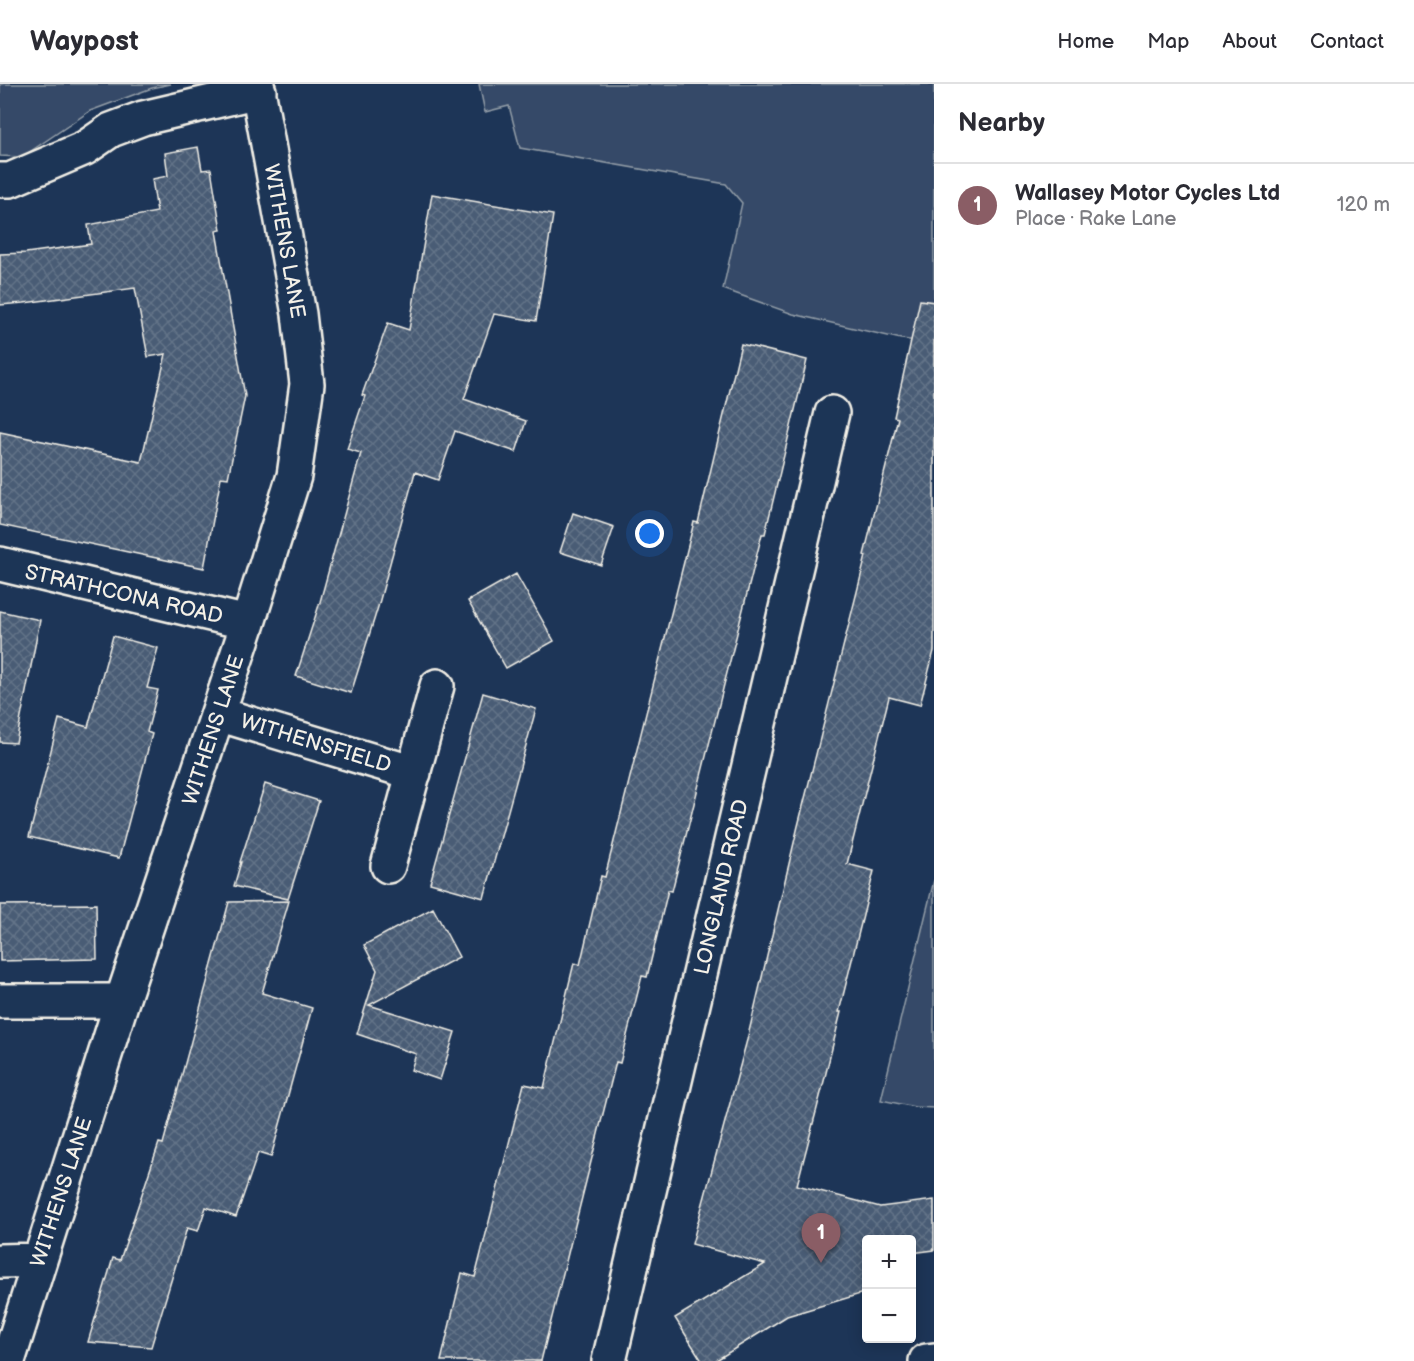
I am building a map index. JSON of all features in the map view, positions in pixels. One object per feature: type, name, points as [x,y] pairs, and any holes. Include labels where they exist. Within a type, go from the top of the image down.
[{"type":"street","points":[[0,180],[10,180],[85,148],[111,130],[143,118],[258,88]]},
{"type":"street","name":"WITHENS LANE","points":[[8,1361],[122,1001],[248,623],[294,476],[307,384],[299,314],[258,88]]},
{"type":"street","name":"LONGLAND ROAD","points":[[609,1361],[832,412]]},
{"type":"street","name":"STRATHCONA ROAD","points":[[0,564],[248,623]]},
{"type":"street","name":"WITHENSFIELD","points":[[388,866],[437,686]]},
{"type":"street","name":"WITHENSFIELD","points":[[218,714],[414,773]]},
{"type":"street","points":[[0,1001],[122,1001]]},
{"type":"street","points":[[0,1261],[39,1260]]},
{"type":"street","points":[[926,1361],[934,1359]]},
{"type":"shaded area","points":[[0,84],[171,84],[152,88],[90,111],[22,157],[0,156]]},
{"type":"shaded area","points":[[479,84],[934,84],[934,343],[901,339],[793,314],[723,289],[742,203],[726,184],[520,148],[509,106],[485,112]]},
{"type":"shaded area","points":[[934,880],[934,1108],[915,1107],[881,1100]]},
{"type":"building","points":[[198,147],[202,170],[211,169],[221,230],[216,231],[245,396],[228,478],[221,477],[204,568],[0,525],[0,432],[141,462],[166,354],[148,357],[135,288],[0,305],[0,254],[26,253],[91,244],[88,225],[157,212],[152,179],[168,176],[165,153]]},
{"type":"building","points":[[432,194],[553,215],[536,321],[494,314],[464,399],[526,421],[516,452],[455,431],[438,480],[415,472],[378,607],[351,693],[296,676],[320,602],[361,453],[347,449],[365,396],[362,395],[388,323],[409,330]]},
{"type":"building","points":[[920,300],[934,302],[934,651],[920,705],[889,697],[847,864],[874,871],[797,1185],[880,1207],[934,1200],[934,1250],[916,1252],[916,1235],[862,1235],[862,1294],[787,1316],[715,1361],[702,1361],[675,1318],[765,1264],[692,1244],[747,1040],[866,556],[864,555],[898,418],[894,417]]},
{"type":"building","points":[[741,344],[807,360],[765,534],[762,534],[672,891],[668,890],[647,977],[642,976],[620,1063],[616,1062],[541,1361],[441,1361],[462,1273],[475,1277],[524,1084],[544,1088],[574,963],[580,965],[601,876],[605,877],[694,522],[698,523]]},
{"type":"building","points":[[573,513],[614,527],[601,565],[560,552]]},
{"type":"building","points":[[516,574],[554,641],[506,668],[468,601]]},
{"type":"building","points":[[0,611],[40,620],[16,743],[0,742]]},
{"type":"building","points":[[113,636],[158,648],[147,688],[158,690],[147,732],[152,734],[119,858],[29,837],[59,719],[88,727]]},
{"type":"building","points":[[483,693],[536,709],[484,898],[430,883]]},
{"type":"building","points":[[265,784],[319,801],[288,899],[234,886]]},
{"type":"building","points":[[289,901],[262,993],[312,1008],[271,1157],[258,1153],[236,1217],[206,1207],[198,1231],[187,1228],[151,1347],[88,1342],[113,1258],[120,1260],[159,1143],[163,1144],[229,902]]},
{"type":"building","points":[[96,904],[97,959],[0,961],[0,905]]},
{"type":"building","points":[[433,908],[459,957],[369,1005],[455,1032],[440,1080],[411,1070],[416,1054],[357,1034],[377,970],[364,945]]},
{"type":"place","name":"Wallasey Motor Cycles Ltd","points":[[821,1263]]}]
